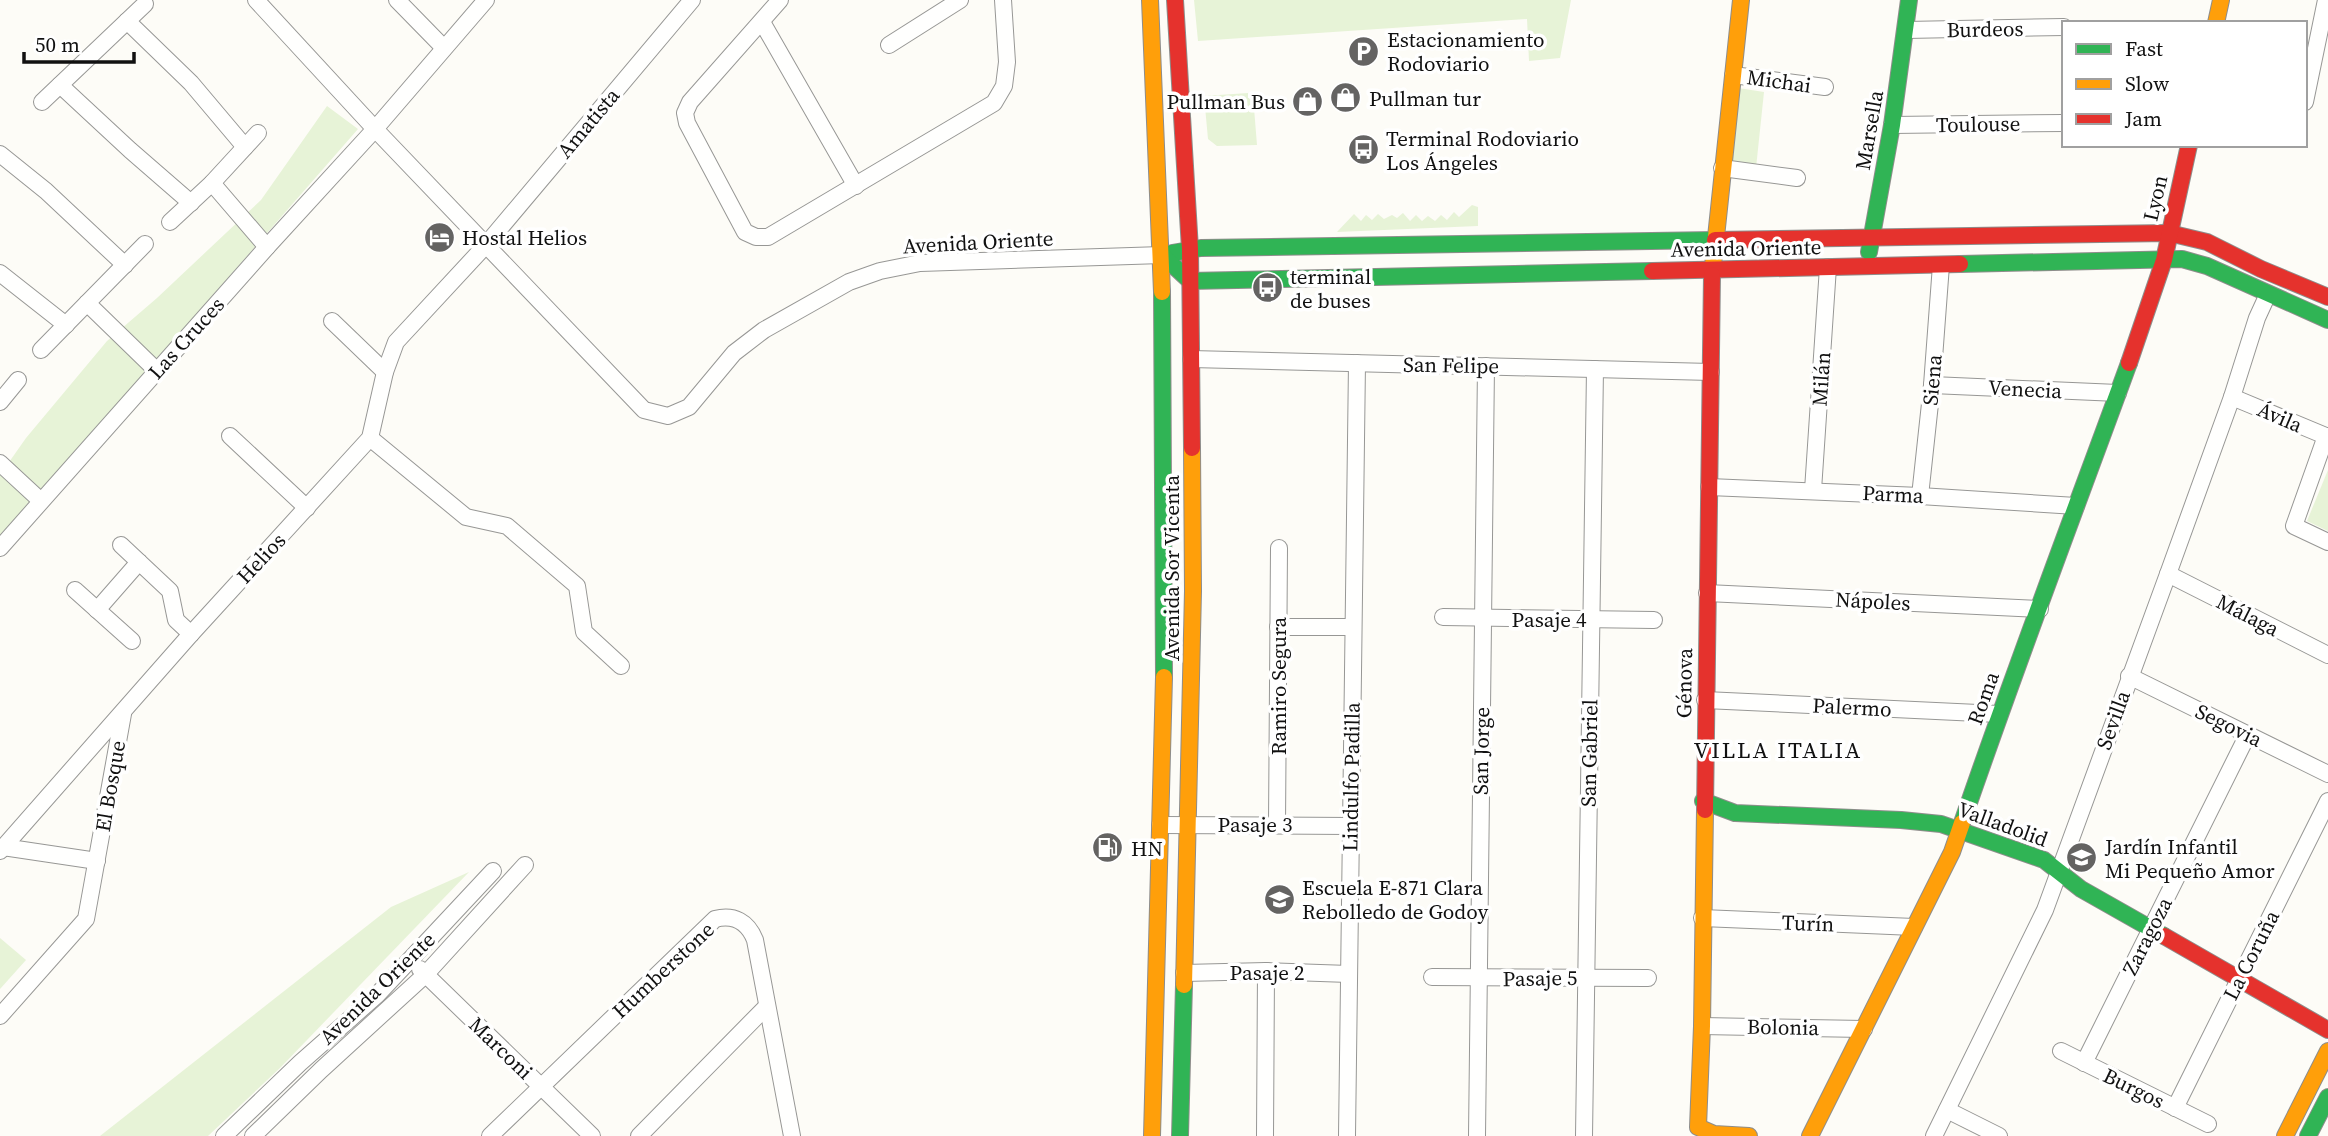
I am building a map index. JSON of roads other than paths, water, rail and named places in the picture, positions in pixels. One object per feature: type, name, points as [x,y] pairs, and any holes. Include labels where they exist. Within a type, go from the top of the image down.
[{"type":"main road","name":"Avenida Sor Vicenta","points":[[1150,0],[1162,255],[1165,629],[1153,1136]]},
{"type":"main road","name":"Avenida Sor Vicenta","points":[[1175,0],[1190,248],[1193,604],[1180,1136]]},
{"type":"main road","name":"Génova","points":[[1714,1134],[1697,1131],[1702,1026],[1712,270],[1741,0]]},
{"type":"main road","name":"Marsella","points":[[1867,267],[1892,125],[1909,0]]},
{"type":"main road","points":[[2216,21],[2221,0]]},
{"type":"main road","name":"Lyon","points":[[2164,260],[2189,147]]},
{"type":"main road","name":"Avenida Oriente","points":[[1162,255],[1190,248],[2169,233],[2208,241],[2263,270],[2328,297]]},
{"type":"main road","points":[[1486,274],[1497,267],[1498,244]]},
{"type":"main road","points":[[1310,247],[1314,278]]},
{"type":"main road","points":[[1162,255],[1190,281]]},
{"type":"main road","name":"Avenida Oriente","points":[[1190,281],[2182,259],[2328,320]]},
{"type":"main road","name":"Roma","points":[[1810,1136],[1940,878],[1960,829],[2164,260]]},
{"type":"main road","name":"Valladolid","points":[[1703,801],[1735,813],[1901,820],[1960,829],[2044,860],[2081,889],[2328,1030]]},
{"type":"main road","points":[[2284,1136],[2328,1051]]},
{"type":"main road","points":[[2308,1136],[2328,1097]]},
{"type":"main road","points":[[1714,1134],[1749,1136]]},
{"type":"street","points":[[256,0],[374,130],[485,246]]},
{"type":"street","points":[[397,0],[444,48]]},
{"type":"street","name":"Las Cruces","points":[[0,548],[374,130],[486,0]]},
{"type":"street","name":"Amatista","points":[[485,246],[692,0]]},
{"type":"street","points":[[780,0],[690,102],[685,113],[687,123],[745,232],[756,237],[768,237],[994,103],[1004,86],[1007,62],[1006,1]]},
{"type":"street","points":[[889,45],[960,0]]},
{"type":"street","points":[[42,102],[145,4]]},
{"type":"street","points":[[2307,97],[2320,66],[2326,8]]},
{"type":"street","points":[[127,21],[191,83],[245,147]]},
{"type":"street","points":[[762,22],[856,186]]},
{"type":"street","name":"Burdeos","points":[[1906,30],[2062,27]]},
{"type":"street","name":"Michai","points":[[1733,75],[1825,87]]},
{"type":"street","points":[[60,85],[191,203]]},
{"type":"street","name":"Toulouse","points":[[1892,125],[2062,123]]},
{"type":"street","points":[[170,222],[212,183],[257,133]]},
{"type":"street","points":[[0,154],[46,191],[125,265]]},
{"type":"street","points":[[1722,168],[1797,178]]},
{"type":"street","points":[[212,183],[267,247]]},
{"type":"street","points":[[41,350],[145,244]]},
{"type":"street","name":"Helios","points":[[2,849],[191,634],[370,438],[385,372],[396,342],[485,246]]},
{"type":"street","name":"Avenida Oriente","points":[[485,246],[644,410],[668,416],[679,413],[699,398],[724,364],[747,342],[864,275],[920,263],[1162,255]]},
{"type":"street","name":"Siena","points":[[1920,496],[1941,265]]},
{"type":"street","name":"Milán","points":[[1813,490],[1828,267]]},
{"type":"street","points":[[0,274],[66,325]]},
{"type":"street","name":"Sevilla","points":[[1934,1136],[2045,910],[2232,397],[2257,318],[2268,294]]},
{"type":"street","points":[[87,303],[157,371]]},
{"type":"street","points":[[332,321],[385,372]]},
{"type":"street","name":"San Felipe","points":[[1191,359],[1711,372]]},
{"type":"street","name":"Lindulfo Padilla","points":[[1347,1136],[1357,363]]},
{"type":"street","name":"San Jorge","points":[[1477,1136],[1486,366]]},
{"type":"street","name":"San Gabriel","points":[[1584,1136],[1595,369]]},
{"type":"street","points":[[2,394],[18,380]]},
{"type":"street","name":"Venecia","points":[[1932,385],[2118,393]]},
{"type":"street","name":"Ávila","points":[[2232,397],[2327,437]]},
{"type":"street","points":[[230,436],[307,508]]},
{"type":"street","points":[[2327,437],[2294,526],[2328,542]]},
{"type":"street","points":[[370,438],[466,517],[507,526],[577,586],[584,632],[621,666]]},
{"type":"street","points":[[0,464],[41,501]]},
{"type":"street","name":"Parma","points":[[1709,487],[1813,490],[2076,506]]},
{"type":"street","points":[[121,545],[170,591],[176,620],[191,634]]},
{"type":"street","name":"Ramiro Segura","points":[[1277,824],[1279,548]]},
{"type":"street","points":[[97,610],[139,562]]},
{"type":"street","name":"Málaga","points":[[2168,574],[2328,655]]},
{"type":"street","points":[[75,590],[132,641]]},
{"type":"street","name":"Nápoles","points":[[1707,593],[2040,609]]},
{"type":"street","name":"Pasaje 4","points":[[1443,617],[1654,620]]},
{"type":"street","points":[[1278,626],[1353,627]]},
{"type":"street","name":"Segovia","points":[[2129,676],[2328,774]]},
{"type":"street","name":"Palermo","points":[[1705,700],[1999,714]]},
{"type":"street","name":"El Bosque","points":[[0,1016],[86,919],[123,711]]},
{"type":"street","name":"Zaragoza","points":[[2084,1063],[2248,734]]},
{"type":"street","name":"La Coruña","points":[[2175,1108],[2328,802]]},
{"type":"street","name":"Pasaje 3","points":[[1160,825],[1351,826]]},
{"type":"street","name":"El Bosque","points":[[2,849],[97,861]]},
{"type":"street","name":"Avenida Oriente","points":[[253,1136],[425,975],[525,865]]},
{"type":"street","name":"Avenida Oriente","points":[[224,1136],[300,1063],[377,995],[492,871]]},
{"type":"street","name":"Turín","points":[[1702,918],[1914,927]]},
{"type":"street","name":"Humberstone","points":[[490,1136],[715,919],[736,919],[743,922],[752,933],[788,1133]]},
{"type":"street","name":"Marconi","points":[[412,959],[425,975],[592,1136]]},
{"type":"street","points":[[1265,1136],[1266,971]]},
{"type":"street","name":"Pasaje 2","points":[[1184,972],[1349,974]]},
{"type":"street","name":"Pasaje 5","points":[[1432,977],[1648,978]]},
{"type":"street","points":[[639,1136],[767,1006]]},
{"type":"street","name":"Bolonia","points":[[1702,1026],[1864,1029]]},
{"type":"street","name":"Burgos","points":[[2061,1051],[2208,1124]]},
{"type":"street","points":[[1947,1110],[1999,1136]]},
{"type":"place","name":"Estacionamiento Rodoviario","points":[[1364,51]]},
{"type":"place","name":"Pullman tur","points":[[1346,98]]},
{"type":"place","name":"Pullman Bus","points":[[1308,101]]},
{"type":"place","name":"Terminal Rodoviario Los Ángeles","points":[[1363,150]]},
{"type":"place","name":"Hostal Helios","points":[[439,237]]},
{"type":"place","name":"terminal de buses","points":[[1267,288]]},
{"type":"place","name":"HN","points":[[1108,848]]},
{"type":"place","name":"Jardín Infantil Mi Pequeño Amor","points":[[2082,858]]},
{"type":"place","name":"Escuela E-871 Clara Rebolledo de Godoy","points":[[1279,899]]},
{"type":"district","name":"VILLA ITALIA","points":[[1778,750]]}]
